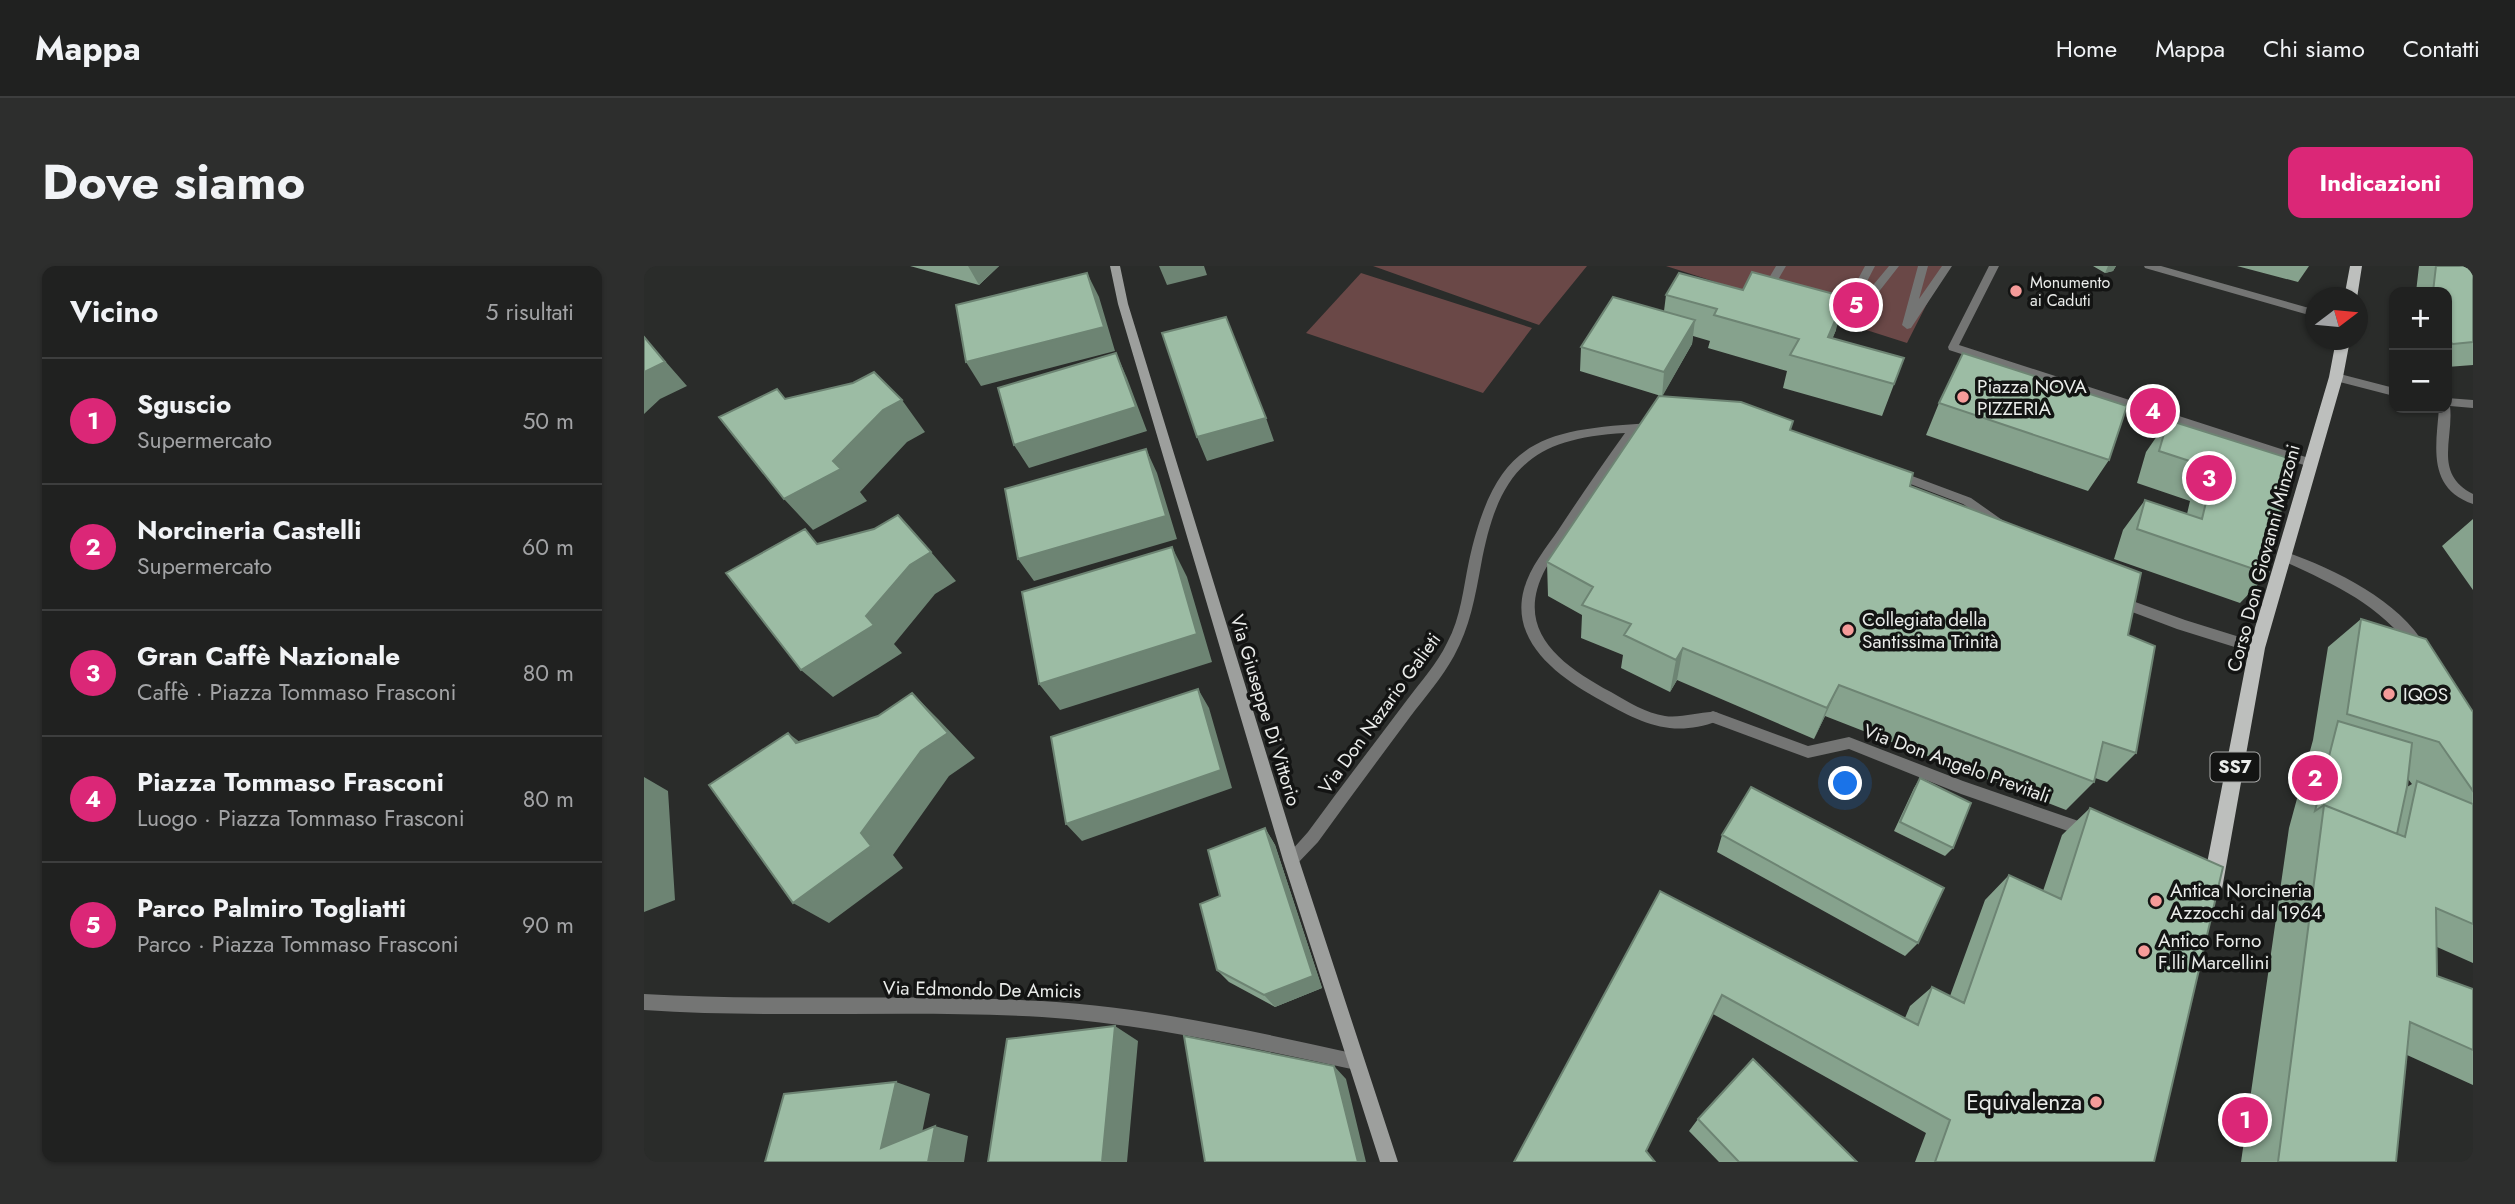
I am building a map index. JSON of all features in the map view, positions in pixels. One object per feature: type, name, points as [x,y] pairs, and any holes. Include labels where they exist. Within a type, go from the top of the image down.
[{"type":"main road","points":[[2352,287],[2356,266]]},
{"type":"main road","name":"SS7","points":[[2336,377],[2341,350]]},
{"type":"main road","name":"Corso Don Giovanni Minzoni","points":[[2207,912],[2208,875],[2257,648],[2336,377]]},
{"type":"street","name":"Via Giuseppe Di Vittorio","points":[[1115,266],[1123,304],[1291,860],[1390,1162]]},
{"type":"street","points":[[1771,283],[1781,266]]},
{"type":"street","points":[[1870,266],[1854,296],[1866,301],[1894,266]]},
{"type":"street","points":[[1923,266],[1908,325],[1947,266]]},
{"type":"street","points":[[1994,266],[1953,347],[2311,463]]},
{"type":"street","points":[[2149,266],[2305,311]]},
{"type":"street","points":[[2336,377],[2389,392]]},
{"type":"street","points":[[2452,402],[2473,404]]},
{"type":"street","points":[[2445,413],[2445,477],[2453,488],[2473,499]]},
{"type":"street","name":"Via Don Nazario Galieti","points":[[1291,860],[1313,837],[1452,648],[1471,592],[1480,536],[1497,493],[1513,464],[1531,450],[1551,440],[1634,428],[1668,427]]},
{"type":"street","name":"Via Don Angelo Previtali","points":[[1634,428],[1541,566],[1529,593],[1534,629],[1550,659],[1566,673],[1646,718],[1681,725],[1713,717],[1808,752],[1849,743],[1961,787],[2098,834]]},
{"type":"street","points":[[1880,468],[1967,501],[2006,526],[2023,541]]},
{"type":"street","points":[[2283,556],[2374,599],[2405,629],[2425,656]]},
{"type":"street","points":[[2107,596],[2182,625],[2257,648]]},
{"type":"street","name":"Via Edmondo De Amicis","points":[[644,1002],[741,1007],[1045,1009],[1175,1024],[1356,1062]]},
{"type":"shaded area","points":[[1373,266],[1587,266],[1539,325]]},
{"type":"shaded area","points":[[1666,266],[1946,266],[1907,343]]},
{"type":"shaded area","points":[[1361,273],[1532,328],[1483,393],[1306,333]]},
{"type":"building","points":[[2436,266],[2473,266],[2473,342],[2452,343],[2452,287],[2434,287]]},
{"type":"building","points":[[1752,272],[1845,297],[1828,337],[1904,358],[1894,384],[1790,355],[1799,339],[1714,315],[1717,309],[1666,295],[1679,273],[1743,290]]},
{"type":"building","points":[[1087,273],[1104,327],[966,362],[956,305]]},
{"type":"building","points":[[1613,297],[1695,320],[1664,372],[1581,347]]},
{"type":"building","points":[[1226,317],[1266,418],[1197,437],[1162,333]]},
{"type":"building","points":[[644,337],[665,362],[644,372]]},
{"type":"building","points":[[1116,353],[1136,407],[1014,445],[998,388]]},
{"type":"building","points":[[1963,353],[2127,406],[2109,460],[1939,403]]},
{"type":"building","points":[[874,372],[902,400],[883,410],[833,461],[841,469],[784,499],[719,417],[777,389],[785,399],[853,383]]},
{"type":"building","name":"Collegiata della Santissima Trinità","points":[[1659,396],[1741,402],[1793,421],[1790,430],[1913,473],[1910,486],[2141,573],[2128,635],[2155,646],[2136,753],[2103,742],[2094,782],[1839,685],[1827,708],[1683,648],[1676,660],[1624,635],[1631,624],[1582,605],[1593,587],[1547,562]]},
{"type":"building","points":[[2168,420],[2291,459],[2268,574],[2137,529],[2145,500],[2202,519],[2214,469],[2159,451]]},
{"type":"building","points":[[1146,449],[1166,516],[1018,559],[1005,489]]},
{"type":"building","points":[[898,515],[931,552],[910,565],[866,616],[874,625],[801,670],[726,573],[805,529],[817,544],[874,529]]},
{"type":"building","points":[[1172,547],[1197,634],[1039,684],[1022,592]]},
{"type":"building","points":[[2361,619],[2426,639],[2473,712],[2473,791],[2439,742],[2347,714]]},
{"type":"building","points":[[1198,689],[1221,770],[1066,824],[1051,737]]},
{"type":"building","points":[[912,693],[948,733],[921,751],[861,833],[871,846],[793,903],[709,785],[788,733],[796,743],[878,716]]},
{"type":"building","points":[[2338,721],[2412,743],[2407,787],[2397,834],[2324,805],[2315,811]]},
{"type":"building","points":[[1920,778],[1971,803],[1953,848],[1900,822]]},
{"type":"building","points":[[2417,781],[2473,804],[2473,924],[2436,908],[2437,976],[2473,989],[2473,1050],[2410,1022],[2396,1162],[2278,1162],[2324,805],[2405,837]]},
{"type":"building","points":[[1751,787],[1944,888],[1918,943],[1722,835]]},
{"type":"building","points":[[2090,808],[2223,867],[2154,1162],[1935,1162],[1950,1120],[1722,995],[1646,1151],[1655,1162],[1514,1162],[1660,891],[1918,1025],[1932,987],[1964,1003],[2009,875],[2061,899]]},
{"type":"building","points":[[1265,828],[1313,976],[1264,995],[1217,970],[1200,904],[1220,896],[1208,850]]},
{"type":"building","points":[[1115,1026],[1102,1162],[988,1162],[1007,1039]]},
{"type":"building","points":[[1184,1036],[1334,1066],[1358,1162],[1205,1162]]},
{"type":"building","points":[[1753,1059],[1857,1162],[1739,1162],[1698,1119]]},
{"type":"building","points":[[896,1082],[881,1148],[935,1126],[928,1162],[765,1162],[784,1094]]},
{"type":"place","name":"Monumento ai Caduti","points":[[2016,291]]},
{"type":"place","name":"Parco Palmiro Togliatti","points":[[1856,305]]},
{"type":"place","name":"Piazza NOVA PIZZERIA","points":[[1963,397]]},
{"type":"place","name":"Piazza Tommaso Frasconi","points":[[2153,411]]},
{"type":"place","name":"Gran Caffè Nazionale","points":[[2209,478]]},
{"type":"place","name":"Collegiata della Santissima Trinità","points":[[1848,630]]},
{"type":"place","name":"IQOS","points":[[2389,694]]},
{"type":"place","name":"Norcineria Castelli","points":[[2315,778]]},
{"type":"place","name":"Antica Norcineria Azzocchi dal 1964","points":[[2156,901]]},
{"type":"place","name":"Antico Forno F.lli Marcellini","points":[[2144,951]]},
{"type":"place","name":"Equivalenza","points":[[2096,1102]]},
{"type":"place","name":"Sguscio","points":[[2245,1120]]}]
